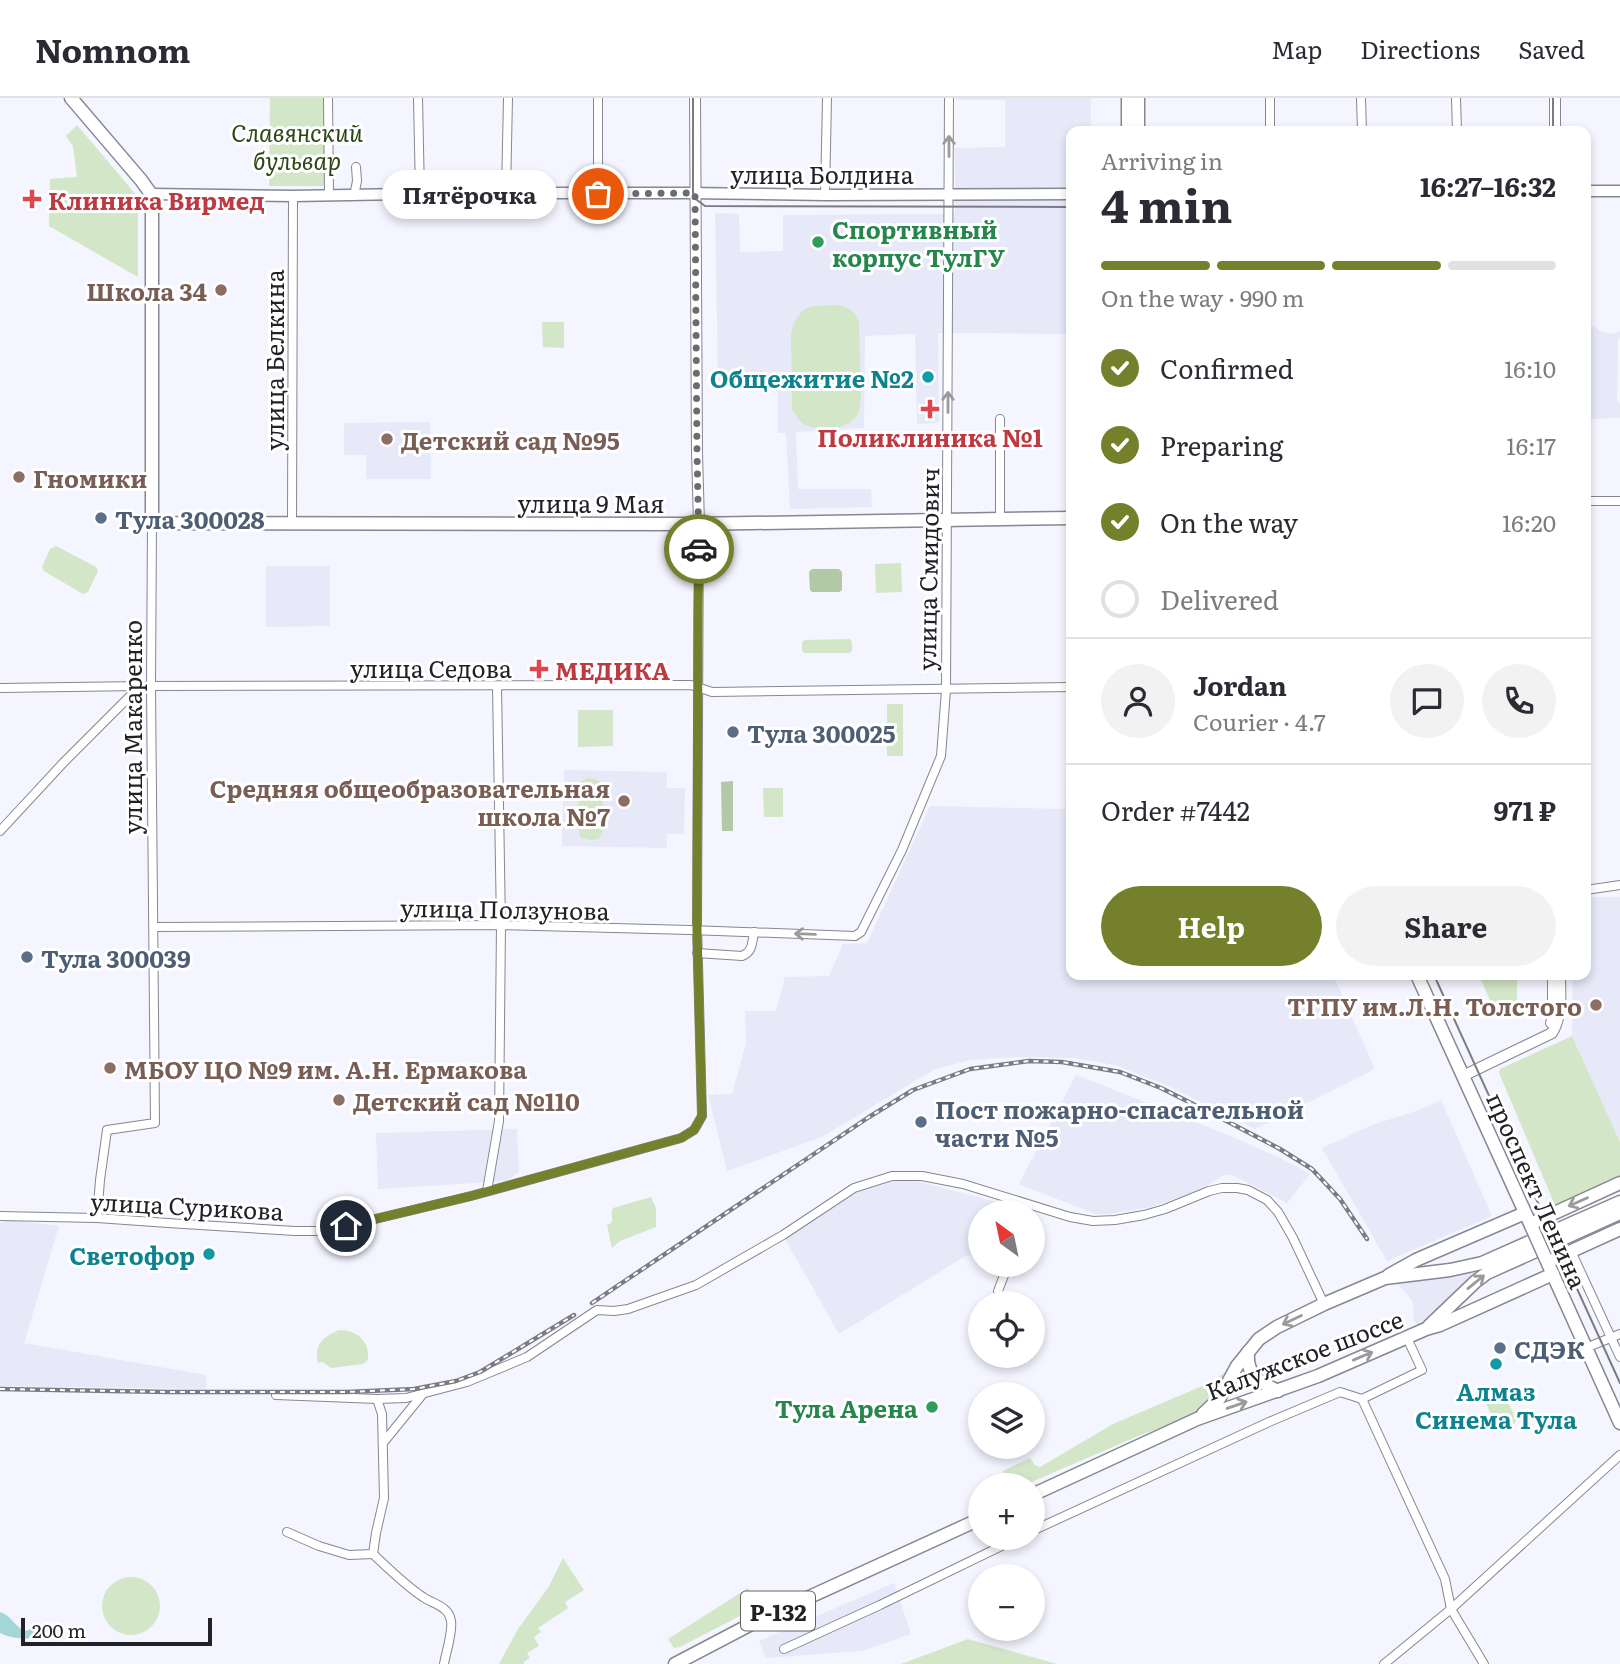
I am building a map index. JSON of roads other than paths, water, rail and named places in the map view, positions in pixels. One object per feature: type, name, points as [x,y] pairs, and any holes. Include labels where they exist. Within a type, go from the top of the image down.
[{"type":"main road","points":[[71,98],[150,194]]},
{"type":"main road","points":[[1128,98],[1128,126]]},
{"type":"main road","points":[[1138,98],[1138,126]]},
{"type":"main road","points":[[1591,191],[1620,191]]},
{"type":"main road","name":"улица Болдина","points":[[150,194],[1066,194]]},
{"type":"main road","name":"улица Макаренко","points":[[150,194],[152,523]]},
{"type":"main road","name":"улица 9 Мая","points":[[152,523],[699,524],[1066,518]]},
{"type":"main road","name":"проспект Ленина","points":[[1419,980],[1620,1405]]},
{"type":"main road","name":"проспект Ленина","points":[[1427,980],[1525,1213],[1537,1226]]},
{"type":"main road","points":[[1537,1226],[1620,1183]]},
{"type":"main road","name":"Калужское шоссе","points":[[1197,1419],[1219,1399],[1237,1366],[1259,1339],[1277,1327],[1385,1278],[1482,1263],[1620,1202]]},
{"type":"main road","points":[[1385,1278],[1416,1260],[1525,1213]]},
{"type":"main road","points":[[1426,1329],[1487,1273],[1620,1213]]},
{"type":"main road","points":[[1550,1257],[1571,1251],[1620,1229]]},
{"type":"main road","name":"проспект Ленина","points":[[1550,1257],[1553,1274],[1620,1423]]},
{"type":"main road","points":[[1426,1329],[1553,1274]]},
{"type":"main road","name":"Калужское шоссе","points":[[1045,1489],[1197,1419],[1318,1376],[1426,1329]]},
{"type":"main road","points":[[1248,1352],[1247,1365],[1251,1372],[1259,1381],[1278,1391]]},
{"type":"main road","name":"Р-132","points":[[675,1664],[757,1621],[968,1524]]},
{"type":"street","points":[[328,98],[329,196]]},
{"type":"street","points":[[418,98],[420,194]]},
{"type":"street","points":[[506,194],[508,98]]},
{"type":"street","points":[[598,98],[598,194]]},
{"type":"street","points":[[695,98],[699,524],[697,953],[742,956],[751,950],[754,932]]},
{"type":"street","points":[[825,195],[827,98]]},
{"type":"street","name":"улица Смидович","points":[[855,936],[862,932],[890,875],[941,756],[946,690],[949,98]]},
{"type":"street","points":[[1270,98],[1270,126]]},
{"type":"street","points":[[1361,98],[1362,126]]},
{"type":"street","points":[[1456,98],[1457,126]]},
{"type":"street","points":[[1555,98],[1555,126]]},
{"type":"street","points":[[354,196],[356,167]]},
{"type":"street","name":"улица Белкина","points":[[292,523],[293,196]]},
{"type":"street","points":[[1000,419],[1000,518]]},
{"type":"street","points":[[1591,501],[1620,501]]},
{"type":"street","name":"улица Макаренко","points":[[97,1218],[107,1130],[155,1123],[152,523]]},
{"type":"street","name":"улица Седова","points":[[0,688],[691,685],[712,692],[1066,687]]},
{"type":"street","name":"улица Макаренко","points":[[0,831],[140,686]]},
{"type":"street","points":[[487,1191],[499,1121],[501,925],[497,686]]},
{"type":"street","points":[[1591,889],[1620,885]]},
{"type":"street","name":"улица Ползунова","points":[[154,927],[501,925],[855,936]]},
{"type":"street","name":"улица Сурикова","points":[[0,1216],[97,1218],[319,1231],[358,1224],[487,1191],[681,1138],[694,1130],[702,1116],[697,953]]},
{"type":"street","points":[[1466,1074],[1552,1033],[1557,1026],[1553,980]]},
{"type":"street","points":[[1556,1016],[1560,980]]},
{"type":"street","points":[[276,1395],[406,1398],[467,1382],[522,1360],[597,1310],[628,1309],[696,1285],[783,1235],[854,1188],[892,1176],[922,1176],[949,1181],[1003,1200]]},
{"type":"street","points":[[1045,1212],[1093,1221],[1115,1220],[1164,1209],[1222,1188],[1248,1190],[1267,1200],[1278,1212],[1324,1304]]},
{"type":"street","points":[[1571,1251],[1620,1357]]},
{"type":"street","points":[[998,1291],[1003,1278]]},
{"type":"street","points":[[1593,1345],[1620,1334]]},
{"type":"street","points":[[1045,1525],[1340,1392],[1363,1399],[1422,1370],[1407,1338]]},
{"type":"street","points":[[383,1443],[422,1395]]},
{"type":"street","points":[[373,1554],[384,1498],[382,1414],[377,1399]]},
{"type":"street","points":[[1363,1399],[1445,1579],[1451,1609],[1484,1664]]},
{"type":"street","points":[[1384,1664],[1393,1661],[1620,1455]]},
{"type":"street","points":[[287,1532],[349,1556],[373,1554],[413,1590],[444,1608],[451,1623],[444,1664]]},
{"type":"street","points":[[784,1649],[993,1550]]},
{"type":"tram line","points":[[693,98],[693,193],[705,206],[1066,207]]},
{"type":"tram line","points":[[1553,98],[1553,126]]},
{"type":"tram line","points":[[1436,980],[1620,1383]]},
{"type":"railway","points":[[592,1303],[913,1090],[970,1069],[1029,1061],[1062,1062],[1120,1072],[1161,1088],[1280,1149],[1312,1169],[1340,1199],[1367,1239]]},
{"type":"railway","points":[[0,1389],[168,1392],[347,1392],[414,1389],[456,1381],[480,1372],[574,1315]]},
{"type":"place","name":"Пятёрочка","points":[[598,194]]},
{"type":"place","name":"Клиника Вирмед","points":[[32,199]]},
{"type":"place","name":"Спортивный корпус ТулГУ","points":[[818,242]]},
{"type":"place","name":"Школа 34","points":[[221,290]]},
{"type":"place","name":"Общежитие №2","points":[[928,377]]},
{"type":"place","name":"Поликлиника №1","points":[[930,409]]},
{"type":"place","name":"Детский сад №95","points":[[387,439]]},
{"type":"place","name":"Гномики","points":[[19,477]]},
{"type":"place","name":"Тула 300028","points":[[101,518]]},
{"type":"place","name":"МЕДИКА","points":[[539,669]]},
{"type":"place","name":"Тула 300025","points":[[733,732]]},
{"type":"place","name":"Средняя общеобразовательная школа №7","points":[[624,801]]},
{"type":"place","name":"Тула 300039","points":[[27,957]]},
{"type":"place","name":"ТГПУ им.Л.Н. Толстого","points":[[1596,1005]]},
{"type":"place","name":"МБОУ ЦО №9 им. А.Н. Ермакова","points":[[110,1068]]},
{"type":"place","name":"Детский сад №110","points":[[339,1100]]},
{"type":"place","name":"Пост пожарно-спасательной части №5","points":[[921,1122]]},
{"type":"place","name":"Светофор","points":[[209,1254]]},
{"type":"place","name":"СДЭК","points":[[1500,1348]]},
{"type":"place","name":"Алмаз Синема Тула","points":[[1496,1364]]},
{"type":"place","name":"Тула Арена","points":[[932,1407]]},
{"type":"park label","name":"Славянский бульвар","points":[[297,145]]}]
